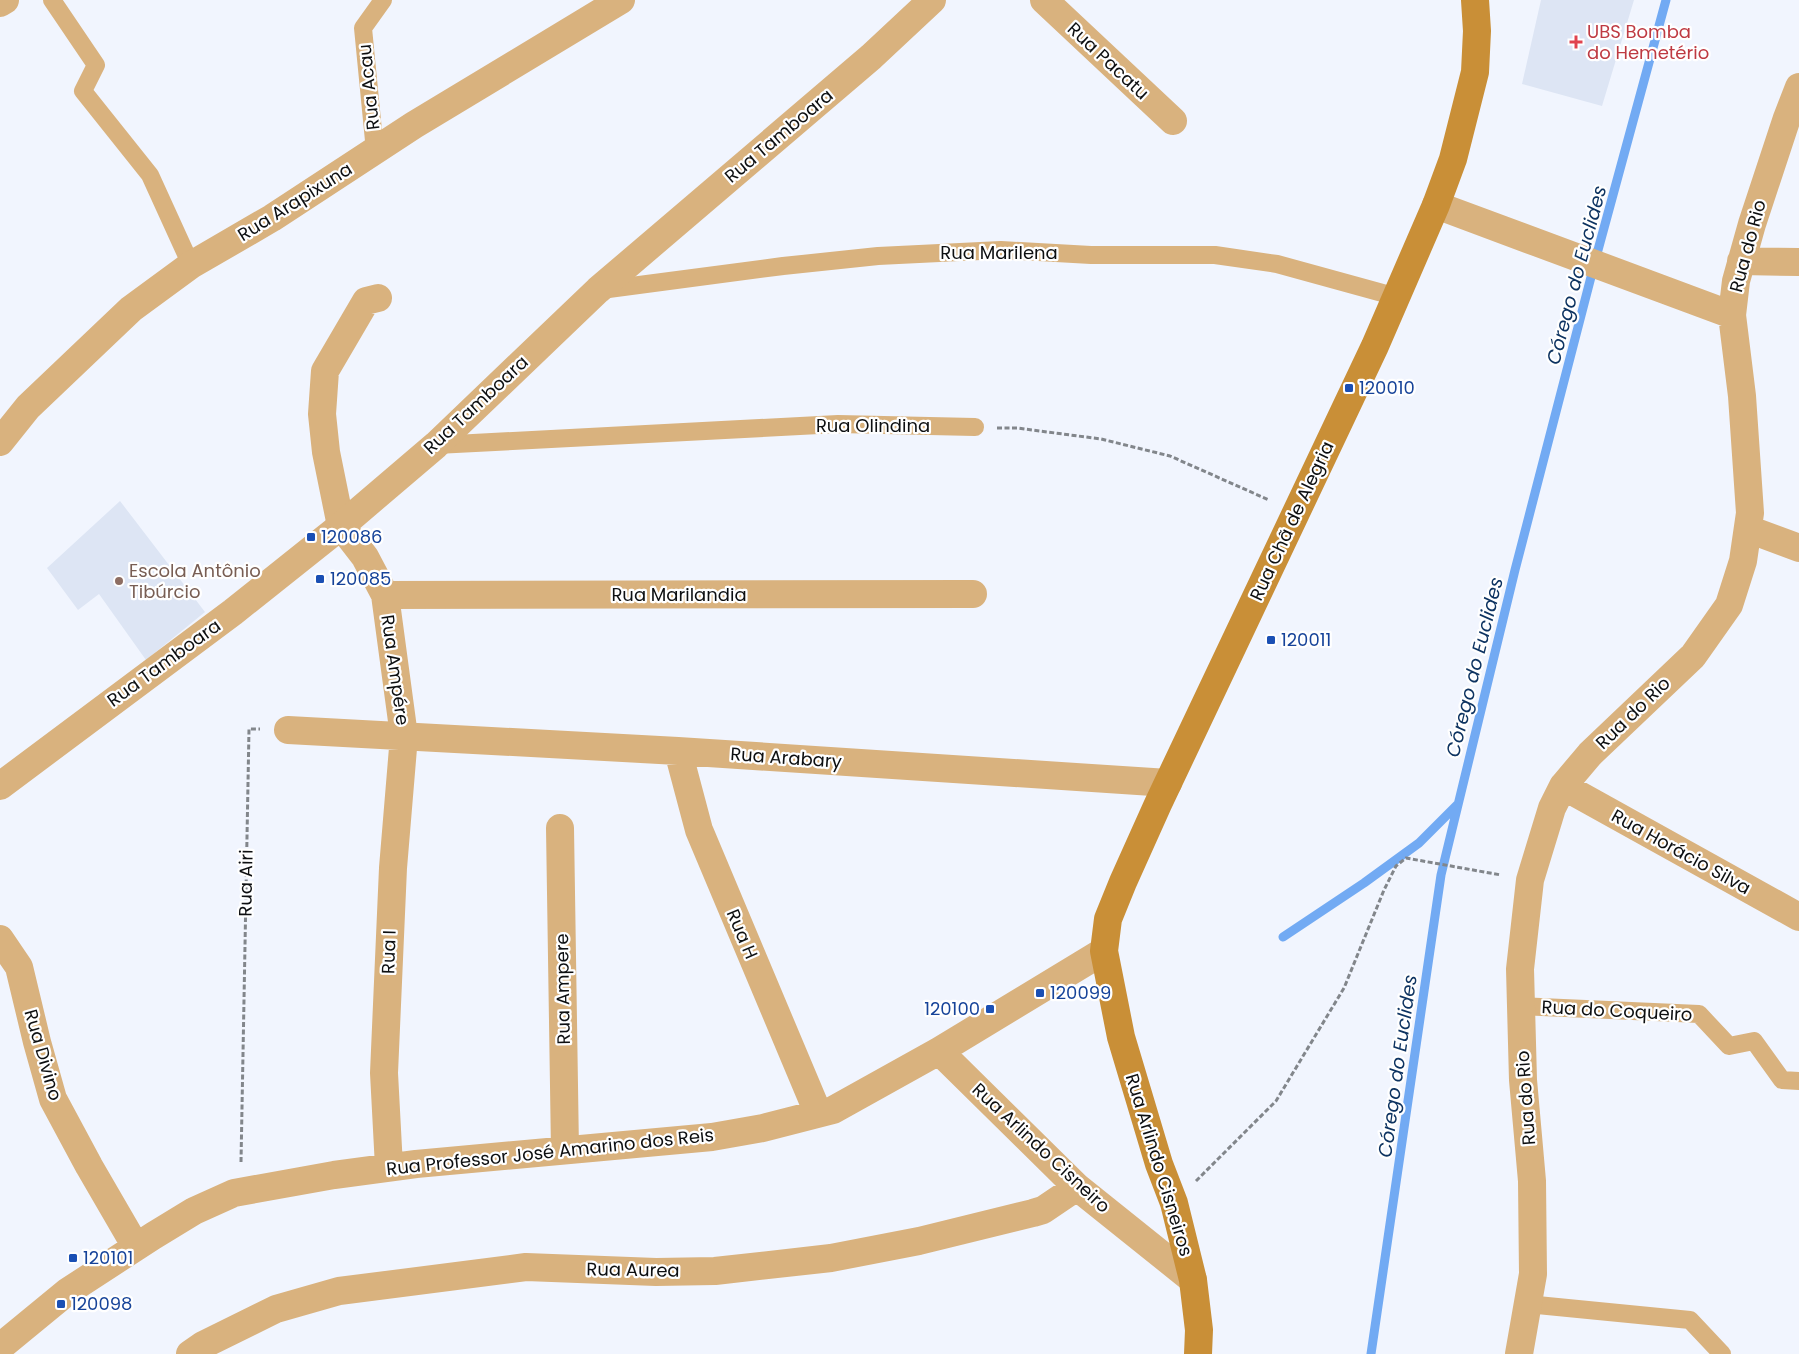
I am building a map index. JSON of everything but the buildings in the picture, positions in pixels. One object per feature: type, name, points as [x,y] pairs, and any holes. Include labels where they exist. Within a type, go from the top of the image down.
[{"type":"main road","name":"Rua Chã de Alegria","points":[[1121,1037],[1104,951],[1108,919],[1168,782],[1375,346],[1436,205],[1453,159],[1475,72],[1477,31],[1475,0]]},
{"type":"main road","name":"Rua Arlindo Cisneiros","points":[[1121,1037],[1159,1164],[1174,1202],[1193,1280],[1199,1330],[1198,1354]]},
{"type":"street","points":[[0,3],[5,0]]},
{"type":"street","name":"Rua Arapixuna","points":[[0,442],[28,407],[131,309],[191,265],[272,218],[414,125],[621,0]]},
{"type":"street","name":"Rua Tamboara","points":[[0,786],[233,612],[341,526],[436,445],[598,290],[871,57],[932,0]]},
{"type":"street","name":"Rua Pacatu","points":[[1055,4],[1173,121]]},
{"type":"street","name":"Rua do Rio","points":[[1520,1354],[1532,1274],[1532,1181],[1523,1080],[1520,969],[1530,880],[1552,808],[1564,786],[1590,754],[1693,656],[1729,605],[1743,561],[1750,513],[1744,414],[1732,315],[1736,281],[1781,136],[1799,87]]},
{"type":"street","points":[[1436,205],[1732,315]]},
{"type":"street","points":[[1741,261],[1799,262]]},
{"type":"street","points":[[341,526],[326,452],[322,414],[325,371],[366,302],[378,298]]},
{"type":"street","name":"Rua Ampére","points":[[341,526],[365,557],[384,595],[404,736]]},
{"type":"street","points":[[1748,528],[1799,548]]},
{"type":"street","name":"Rua Marilandia","points":[[384,595],[972,594]]},
{"type":"street","points":[[288,730],[404,736]]},
{"type":"street","name":"Rua Arabary","points":[[404,736],[1168,782]]},
{"type":"street","name":"Rua I","points":[[389,1167],[384,1073],[393,868],[404,736]]},
{"type":"street","name":"Rua H","points":[[678,751],[699,830],[818,1113]]},
{"type":"street","name":"Rua Horácio Silva","points":[[1564,786],[1799,917]]},
{"type":"street","name":"Rua Ampere","points":[[560,828],[566,1150]]},
{"type":"street","name":"Rua Divino","points":[[0,939],[19,967],[53,1099],[136,1247]]},
{"type":"street","name":"Rua Professor José Amarino dos Reis","points":[[0,1347],[67,1292],[194,1211],[234,1193],[389,1167],[712,1137],[763,1128],[832,1110],[939,1050],[1104,951]]},
{"type":"street","name":"Rua Arlindo Cisneiro","points":[[939,1050],[1077,1187],[1193,1280]]},
{"type":"street","name":"Rua Aurea","points":[[190,1354],[203,1345],[276,1309],[338,1291],[526,1267],[656,1272],[715,1271],[831,1258],[919,1241],[1034,1213],[1043,1210],[1077,1187]]},
{"type":"lane","points":[[52,0],[96,65],[83,91],[150,175],[191,265]]},
{"type":"lane","name":"Rua Acau","points":[[375,151],[363,28],[383,0]]},
{"type":"lane","name":"Rua Marilena","points":[[598,290],[783,266],[878,256],[1001,250],[1091,255],[1215,255],[1277,264],[1396,296]]},
{"type":"lane","name":"Rua Olindina","points":[[436,445],[838,424],[975,427]]},
{"type":"lane","name":"Rua do Coqueiro","points":[[1521,1006],[1699,1014],[1729,1046],[1754,1041],[1782,1080],[1799,1081]]},
{"type":"lane","points":[[1528,1304],[1690,1320],[1722,1354]]},
{"type":"path","points":[[975,427],[1017,428],[1101,439],[1170,456],[1297,513]]},
{"type":"path","name":"Rua Airi","points":[[240,1192],[249,729],[288,730]]},
{"type":"path","points":[[1174,1202],[1276,1101],[1344,988],[1384,890],[1396,866],[1406,858],[1530,880]]},
{"type":"shaded area","name":"UBS Bomba do Hemetério","points":[[1541,0],[1634,0],[1602,106],[1522,84]]},
{"type":"shaded area","name":"Escola Antônio Tibúrcio","points":[[120,501],[205,612],[146,660],[99,594],[78,610],[47,568]]},
{"type":"waterway","name":"Córego do Euclides","points":[[1371,1354],[1441,875],[1515,570],[1598,250],[1666,0]]},
{"type":"waterway","points":[[1283,937],[1364,883],[1419,843],[1457,805]]},
{"type":"place","name":"UBS Bomba do Hemetério","points":[[1576,42]]},
{"type":"place","name":"120010","points":[[1349,388]]},
{"type":"place","name":"120086","points":[[311,537]]},
{"type":"place","name":"120085","points":[[320,579]]},
{"type":"place","name":"Escola Antônio Tibúrcio","points":[[119,581]]},
{"type":"place","name":"120011","points":[[1271,640]]},
{"type":"place","name":"120099","points":[[1040,993]]},
{"type":"place","name":"120100","points":[[990,1009]]},
{"type":"place","name":"120101","points":[[73,1258]]},
{"type":"place","name":"120098","points":[[61,1304]]}]
